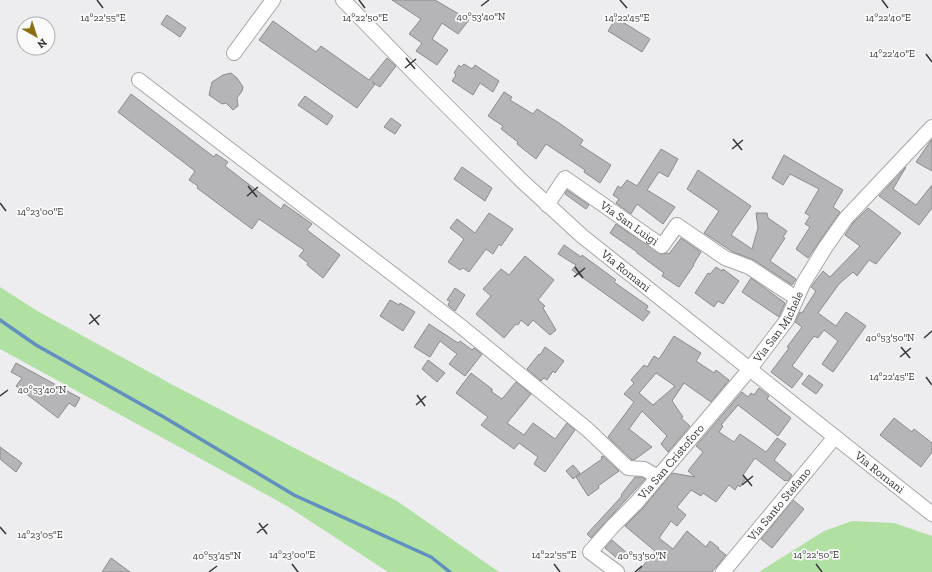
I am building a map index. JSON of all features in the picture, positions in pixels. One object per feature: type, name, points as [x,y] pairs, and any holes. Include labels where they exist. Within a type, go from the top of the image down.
[{"type":"street","points":[[234,53],[273,0]]},
{"type":"street","name":"Via Romani","points":[[343,0],[547,205],[582,236],[932,514]]},
{"type":"street","points":[[139,80],[458,324],[587,429],[628,468],[644,469],[658,477]]},
{"type":"street","name":"Via San Michele","points":[[750,370],[787,320],[804,282],[846,218],[932,128]]},
{"type":"street","name":"Via San Luigi","points":[[547,205],[565,178],[662,246],[676,225],[725,258],[749,267],[796,298]]},
{"type":"street","name":"Via San Cristoforo","points":[[617,572],[590,552],[637,502],[750,370]]},
{"type":"street","name":"Via Santo Stefano","points":[[723,572],[836,437]]},
{"type":"green space","points":[[0,287],[39,312],[173,385],[397,501],[499,572],[388,572],[287,506],[0,349]]},
{"type":"green space","points":[[852,521],[894,523],[932,536],[932,572],[759,572],[824,531]]},
{"type":"building","points":[[392,0],[435,0],[469,20],[458,34],[442,23],[432,39],[448,50],[437,65],[416,51],[422,43],[409,34],[421,19]]},
{"type":"building","points":[[167,15],[186,28],[180,37],[161,24]]},
{"type":"building","points":[[616,18],[650,39],[642,52],[608,31]]},
{"type":"building","points":[[273,21],[316,52],[321,46],[369,80],[387,58],[396,66],[380,87],[372,82],[375,84],[357,108],[259,40]]},
{"type":"building","points":[[464,64],[472,69],[475,65],[499,81],[493,92],[480,83],[473,95],[452,81],[456,75],[454,73],[459,65],[461,67]]},
{"type":"building","points":[[231,73],[237,78],[243,87],[237,98],[238,106],[233,110],[226,103],[222,104],[209,95],[212,82],[223,75]]},
{"type":"building","points":[[504,92],[512,97],[510,100],[533,114],[537,109],[559,123],[583,140],[580,145],[611,165],[600,183],[584,172],[585,170],[546,144],[536,159],[501,129],[503,126],[488,116]]},
{"type":"building","points":[[131,94],[214,157],[216,154],[228,162],[225,166],[281,209],[284,204],[312,224],[307,230],[340,255],[323,278],[307,265],[308,263],[299,256],[304,250],[259,219],[252,229],[197,188],[198,186],[189,180],[195,171],[118,112]]},
{"type":"building","points":[[305,96],[333,116],[327,125],[298,105]]},
{"type":"building","points":[[391,118],[401,125],[395,134],[384,127]]},
{"type":"building","points":[[932,139],[932,171],[916,162]]},
{"type":"building","points":[[661,149],[678,159],[668,177],[659,172],[647,190],[675,207],[663,224],[637,204],[631,214],[616,203],[619,199],[613,195],[618,186],[621,188],[627,180],[637,186]]},
{"type":"building","points":[[784,155],[843,190],[833,207],[840,212],[808,258],[796,249],[810,227],[805,224],[810,216],[805,213],[819,189],[790,174],[783,185],[772,178]]},
{"type":"building","points":[[462,167],[492,188],[485,201],[454,179]]},
{"type":"building","points":[[906,167],[893,189],[916,205],[932,185],[932,208],[919,225],[879,196]]},
{"type":"building","points":[[698,170],[751,206],[731,235],[752,249],[758,228],[756,213],[767,213],[768,218],[787,231],[783,237],[785,238],[770,261],[796,279],[792,285],[754,260],[733,252],[704,233],[719,211],[687,189]]},
{"type":"building","points":[[567,190],[589,205],[586,209],[565,194]]},
{"type":"building","points":[[868,208],[901,233],[876,264],[869,260],[857,276],[853,272],[839,284],[818,313],[836,326],[846,312],[866,326],[833,372],[822,364],[838,341],[824,330],[818,338],[814,336],[792,366],[803,374],[792,388],[771,372],[789,348],[787,347],[802,327],[795,322],[800,312],[802,313],[816,291],[811,287],[823,271],[830,277],[860,246],[845,235],[853,223]]},
{"type":"building","points":[[489,213],[513,229],[501,246],[499,244],[493,254],[486,249],[469,272],[463,268],[460,270],[448,262],[464,239],[450,228],[457,219],[475,233]]},
{"type":"building","points":[[616,224],[661,254],[669,254],[681,238],[701,252],[679,287],[662,276],[664,273],[610,233]]},
{"type":"building","points":[[564,245],[581,257],[582,255],[616,280],[614,282],[648,306],[646,310],[650,312],[643,321],[572,270],[576,265],[558,254]]},
{"type":"building","points":[[525,256],[554,280],[538,300],[545,306],[543,308],[556,330],[550,335],[533,320],[528,326],[521,320],[518,325],[516,324],[504,338],[476,314],[491,296],[483,289],[501,269],[509,275]]},
{"type":"building","points":[[716,267],[722,271],[723,269],[739,281],[723,304],[718,301],[714,307],[695,293],[708,273],[710,274]]},
{"type":"building","points":[[751,278],[785,303],[779,317],[742,292]]},
{"type":"building","points":[[455,288],[465,295],[455,311],[448,305],[450,301],[447,300]]},
{"type":"building","points":[[390,300],[399,305],[400,303],[415,312],[403,331],[380,316]]},
{"type":"building","points":[[429,324],[458,343],[460,341],[472,350],[474,348],[482,354],[465,376],[449,364],[457,354],[440,341],[430,357],[414,347]]},
{"type":"building","points":[[674,336],[701,353],[696,361],[714,373],[716,370],[729,380],[711,402],[684,383],[672,401],[683,417],[681,418],[690,426],[668,452],[661,444],[667,436],[642,411],[629,429],[652,447],[632,460],[608,437],[634,402],[624,394],[634,383],[631,380],[644,365],[647,367],[654,356],[659,359]],"holes":[[[656,373],[675,386],[653,405],[639,393]]]},
{"type":"building","points":[[545,347],[564,361],[555,373],[553,371],[547,380],[544,378],[541,381],[527,369]]},
{"type":"building","points":[[428,360],[445,373],[437,382],[422,369]]},
{"type":"building","points":[[16,363],[80,398],[75,407],[69,403],[58,418],[16,386],[22,378],[11,372]]},
{"type":"building","points":[[471,373],[492,389],[492,392],[502,399],[516,382],[531,394],[507,423],[524,435],[533,423],[555,439],[567,423],[575,430],[545,472],[534,464],[538,457],[519,443],[514,449],[481,425],[488,417],[456,393]]},
{"type":"building","points":[[809,375],[823,385],[816,394],[802,384]]},
{"type":"building","points":[[759,388],[769,396],[767,399],[791,418],[778,436],[738,405],[721,425],[723,426],[719,432],[734,442],[740,434],[766,452],[777,438],[786,444],[774,460],[792,475],[788,481],[785,481],[755,458],[743,475],[746,478],[740,487],[738,485],[735,490],[729,485],[716,502],[703,493],[701,496],[691,490],[677,507],[686,515],[677,526],[671,521],[659,538],[673,549],[687,531],[706,547],[710,541],[726,555],[712,572],[638,572],[655,551],[625,526],[643,508],[672,473],[695,477],[688,471],[703,452],[696,446],[742,392],[748,397],[751,393],[754,395]]},
{"type":"building","points":[[894,418],[912,432],[914,429],[932,443],[932,452],[921,467],[880,435]]},
{"type":"building","points":[[0,447],[22,463],[16,472],[0,459]]},
{"type":"building","points":[[603,456],[619,471],[598,486],[599,488],[588,496],[576,477],[602,459],[601,457]]},
{"type":"building","points":[[573,465],[580,473],[573,479],[566,471]]},
{"type":"building","points":[[635,477],[642,477],[645,479],[591,538],[587,534],[622,496],[621,495]]},
{"type":"building","points":[[793,500],[804,509],[772,548],[761,539]]},
{"type":"building","points":[[612,540],[627,553],[619,560],[605,548]]},
{"type":"building","points":[[111,558],[130,572],[102,572]]},
{"type":"waterway","points":[[0,320],[36,345],[162,416],[294,495],[431,557],[450,572]]}]
